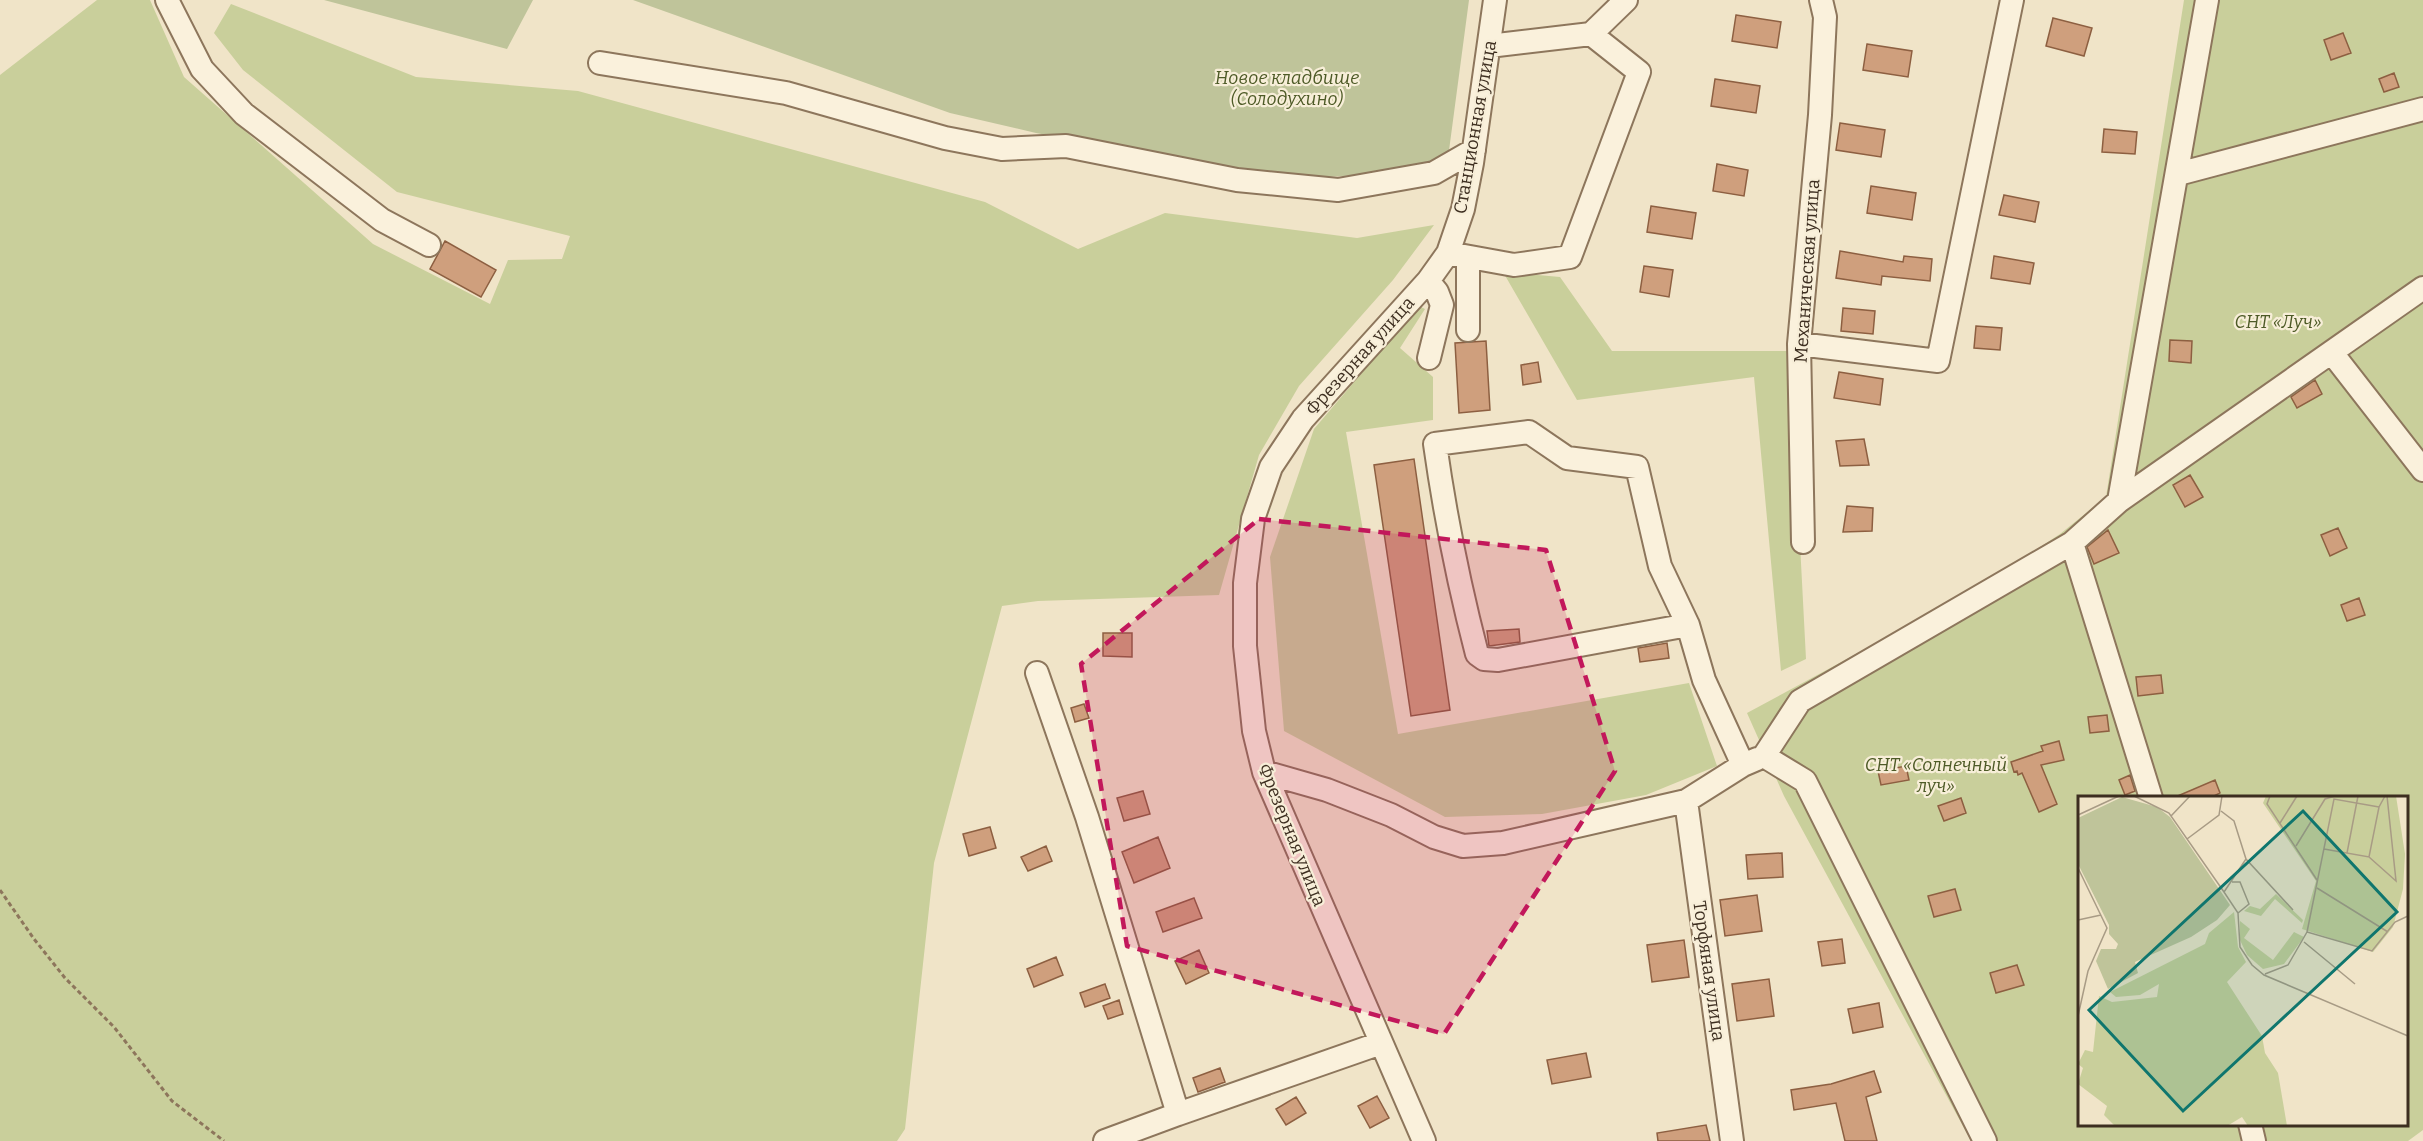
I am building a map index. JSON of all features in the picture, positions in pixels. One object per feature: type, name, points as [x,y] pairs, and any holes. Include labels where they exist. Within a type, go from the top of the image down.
[{"type":"street","points":[[167,0],[202,69],[244,114],[381,220],[429,245]]},
{"type":"street","name":"Станционная улица","points":[[1458,255],[1495,0]]},
{"type":"street","points":[[1489,46],[1591,34],[1626,0]]},
{"type":"street","name":"Механическая улица","points":[[1803,542],[1799,344],[1820,115],[1826,17],[1821,0]]},
{"type":"street","points":[[1799,344],[1938,361],[2013,0]]},
{"type":"street","points":[[2119,501],[2207,0]]},
{"type":"street","points":[[1468,330],[1458,255],[1514,265],[1570,257],[1640,72],[1591,34]]},
{"type":"street","points":[[600,63],[786,93],[945,138],[1002,149],[1066,146],[1237,180],[1304,187],[1338,190],[1434,173],[1474,150]]},
{"type":"street","points":[[2178,174],[2423,108]]},
{"type":"street","name":"Фрезерная улица","points":[[1424,1141],[1264,772],[1254,731],[1245,646],[1245,584],[1253,519],[1271,467],[1303,419],[1428,281],[1458,255]]},
{"type":"street","points":[[1428,281],[1437,292],[1442,305],[1429,358]]},
{"type":"street","points":[[1264,772],[1327,790],[1391,815],[1434,837],[1463,846],[1503,843],[1686,801],[1743,765],[1764,756],[1800,701],[2072,543],[2119,501],[2423,288]]},
{"type":"street","points":[[2332,353],[2423,470]]},
{"type":"street","points":[[1688,625],[1498,660],[1484,659],[1477,654],[1464,604],[1435,444],[1528,432],[1568,458],[1636,467],[1660,566],[1688,625],[1704,680],[1743,765]]},
{"type":"street","points":[[2072,543],[2150,796]]},
{"type":"street","points":[[1037,672],[1087,818],[1178,1114]]},
{"type":"street","points":[[1764,756],[1805,782],[1985,1141]]},
{"type":"street","name":"Торфяная улица","points":[[1686,801],[1732,1141]]},
{"type":"street","points":[[1105,1141],[1381,1043]]},
{"type":"street","points":[[2250,1126],[2254,1141]]},
{"type":"path","points":[[0,890],[65,978],[114,1027],[172,1101],[224,1141]]},
{"type":"highlighted area","points":[[1259,519],[1546,550],[1615,771],[1444,1034],[1127,946],[1081,664]]},
{"type":"green space","points":[[97,0],[150,0],[184,77],[373,244],[490,304],[508,260],[562,259],[570,236],[397,192],[243,70],[214,33],[231,4],[416,77],[578,91],[985,202],[1078,249],[1165,213],[1357,238],[1434,225],[1393,280],[1299,386],[1259,455],[1219,595],[1038,601],[1002,606],[934,863],[905,1129],[897,1141],[0,1141],[0,75]]},
{"type":"green space","points":[[324,0],[533,0],[507,49]]},
{"type":"green space","name":"Новое кладбище (Солодухино)","points":[[633,0],[1469,0],[1448,158],[1361,175],[1285,179],[1036,133],[950,113]]},
{"type":"green space","points":[[2184,0],[2423,0],[2423,1130],[2408,1141],[1971,1141],[1784,796],[1747,713],[1978,588],[2060,534],[2106,497]]},
{"type":"green space","points":[[1503,272],[1560,277],[1612,351],[1790,351],[1806,659],[1781,671],[1754,377],[1577,400]]},
{"type":"green space","points":[[1419,306],[1425,309],[1400,348],[1433,377],[1433,420],[1346,432],[1398,734],[1689,683],[1717,766],[1646,795],[1542,814],[1445,817],[1284,731],[1270,557],[1314,429]]},
{"type":"building","points":[[1736,15],[1781,22],[1777,48],[1732,41]]},
{"type":"building","points":[[2053,18],[2092,28],[2084,56],[2046,46]]},
{"type":"building","points":[[2343,33],[2351,53],[2331,60],[2324,40]]},
{"type":"building","points":[[1867,44],[1912,51],[1908,77],[1863,70]]},
{"type":"building","points":[[2394,73],[2399,87],[2384,92],[2379,79]]},
{"type":"building","points":[[1715,79],[1760,86],[1756,113],[1711,106]]},
{"type":"building","points":[[1840,123],[1885,130],[1881,157],[1836,150]]},
{"type":"building","points":[[2104,129],[2137,132],[2135,154],[2102,152]]},
{"type":"building","points":[[1717,164],[1748,170],[1744,196],[1713,191]]},
{"type":"building","points":[[1871,186],[1916,193],[1912,220],[1867,213]]},
{"type":"building","points":[[2004,195],[2039,202],[2035,222],[1999,215]]},
{"type":"building","points":[[1651,206],[1696,213],[1692,239],[1647,232]]},
{"type":"building","points":[[445,241],[496,270],[481,297],[430,269]]},
{"type":"building","points":[[1840,251],[1903,262],[1904,256],[1932,259],[1930,281],[1882,276],[1881,285],[1836,278]]},
{"type":"building","points":[[1994,256],[2034,263],[2030,284],[1991,278]]},
{"type":"building","points":[[1644,266],[1673,270],[1669,297],[1640,292]]},
{"type":"building","points":[[1843,308],[1875,311],[1873,334],[1841,331]]},
{"type":"building","points":[[1976,326],[2002,328],[2000,350],[1974,348]]},
{"type":"building","points":[[2170,340],[2192,341],[2191,363],[2169,361]]},
{"type":"building","points":[[1486,341],[1490,410],[1459,413],[1455,343]]},
{"type":"building","points":[[1538,362],[1541,382],[1523,385],[1521,365]]},
{"type":"building","points":[[1839,372],[1883,379],[1880,405],[1834,398]]},
{"type":"building","points":[[2315,380],[2322,394],[2297,408],[2291,397]]},
{"type":"building","points":[[1864,439],[1869,465],[1840,466],[1836,441]]},
{"type":"building","points":[[1414,459],[1450,710],[1411,716],[1374,465]]},
{"type":"building","points":[[2190,475],[2203,497],[2185,507],[2173,485]]},
{"type":"building","points":[[1847,506],[1873,508],[1872,531],[1843,532]]},
{"type":"building","points":[[2338,528],[2347,548],[2330,556],[2321,535]]},
{"type":"building","points":[[2108,530],[2119,553],[2094,564],[2087,547]]},
{"type":"building","points":[[2359,598],[2365,615],[2347,621],[2341,605]]},
{"type":"building","points":[[1519,629],[1520,642],[1489,646],[1487,631]]},
{"type":"building","points":[[1103,633],[1132,633],[1132,657],[1103,656]]},
{"type":"building","points":[[1667,643],[1669,658],[1640,662],[1638,648]]},
{"type":"building","points":[[2161,675],[2163,693],[2138,696],[2136,677]]},
{"type":"building","points":[[1084,704],[1089,718],[1075,722],[1071,708]]},
{"type":"building","points":[[2107,715],[2109,731],[2090,733],[2088,717]]},
{"type":"building","points":[[2059,741],[2064,760],[2041,765],[2057,804],[2039,812],[2022,773],[2018,775],[2017,771],[2014,772],[2011,762],[2043,751],[2041,746]]},
{"type":"building","points":[[1906,766],[1909,780],[1881,785],[1878,771]]},
{"type":"building","points":[[2130,775],[2135,791],[2125,795],[2119,780]]},
{"type":"building","points":[[2215,780],[2220,793],[2214,796],[2178,796]]},
{"type":"building","points":[[1143,791],[1150,814],[1124,821],[1117,798]]},
{"type":"building","points":[[1961,798],[1966,813],[1944,821],[1938,806]]},
{"type":"building","points":[[990,827],[996,848],[969,856],[963,834]]},
{"type":"building","points":[[1158,837],[1170,868],[1134,883],[1122,852]]},
{"type":"building","points":[[1046,846],[1052,861],[1028,871],[1021,857]]},
{"type":"building","points":[[1782,853],[1783,877],[1748,879],[1746,855]]},
{"type":"building","points":[[1955,889],[1961,910],[1934,917],[1928,896]]},
{"type":"building","points":[[1757,895],[1762,931],[1725,936],[1720,900]]},
{"type":"building","points":[[1194,898],[1202,918],[1163,932],[1156,912]]},
{"type":"building","points":[[1842,939],[1845,963],[1822,966],[1818,942]]},
{"type":"building","points":[[1684,940],[1689,977],[1652,982],[1647,945]]},
{"type":"building","points":[[1199,950],[1209,973],[1186,984],[1175,961]]},
{"type":"building","points":[[1056,957],[1063,975],[1034,987],[1027,969]]},
{"type":"building","points":[[2017,965],[2024,985],[1996,993],[1990,973]]},
{"type":"building","points":[[1769,979],[1774,1016],[1737,1021],[1732,984]]},
{"type":"building","points":[[1105,984],[1110,998],[1085,1007],[1080,993]]},
{"type":"building","points":[[1119,1000],[1123,1014],[1108,1019],[1103,1006]]},
{"type":"building","points":[[1879,1003],[1883,1027],[1853,1033],[1848,1009]]},
{"type":"building","points":[[1586,1053],[1591,1077],[1552,1084],[1547,1060]]},
{"type":"building","points":[[1220,1068],[1225,1082],[1198,1092],[1193,1078]]},
{"type":"building","points":[[1874,1071],[1881,1092],[1866,1097],[1877,1141],[1845,1141],[1836,1103],[1794,1110],[1791,1090],[1831,1084]]},
{"type":"building","points":[[1377,1096],[1389,1118],[1370,1128],[1358,1106]]},
{"type":"building","points":[[1296,1097],[1306,1113],[1286,1125],[1276,1109]]},
{"type":"building","points":[[1706,1125],[1710,1141],[1658,1141],[1657,1133]]},
{"type":"park label","name":"СНТ «Луч»","points":[[2278,322]]},
{"type":"park label","name":"СНТ «Солнечный луч»","points":[[1936,775]]}]
